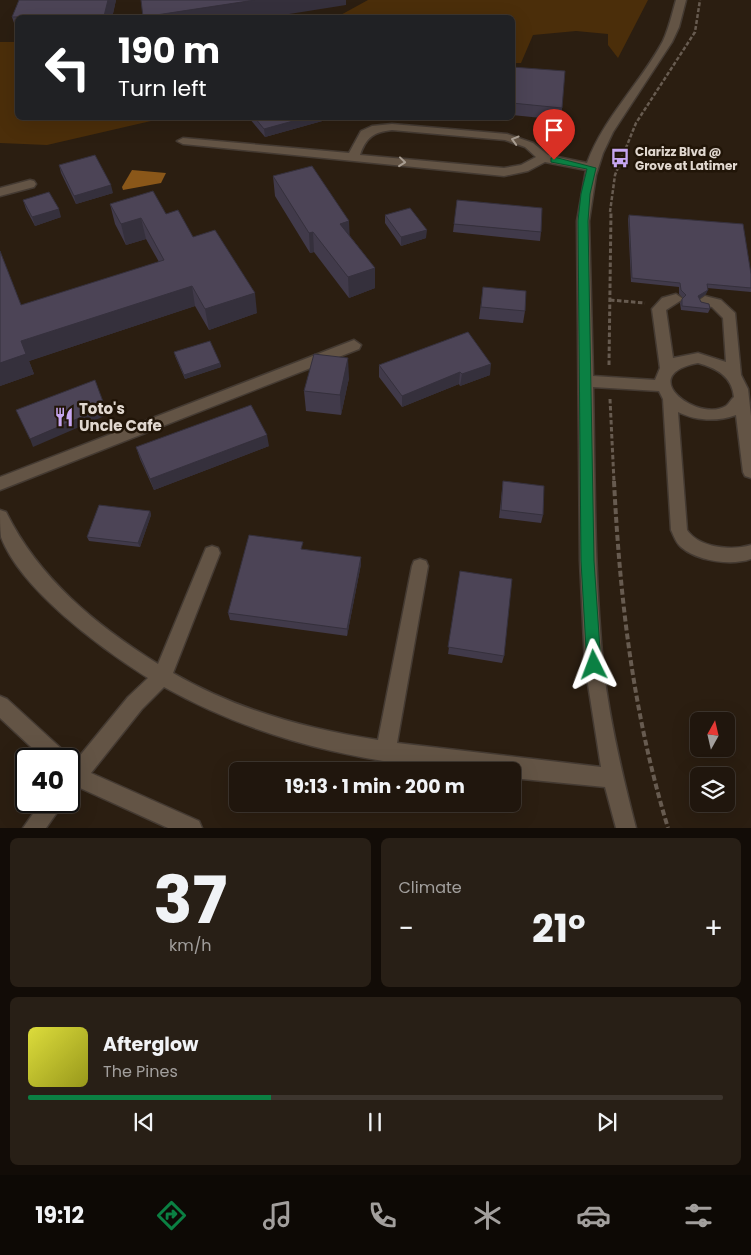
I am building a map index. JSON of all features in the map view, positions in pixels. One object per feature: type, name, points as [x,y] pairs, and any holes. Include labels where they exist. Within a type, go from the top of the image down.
[{"type":"street","points":[[626,828],[613,778],[594,665],[588,561],[583,221],[586,194],[592,168],[606,134],[667,42],[674,27],[681,0]]},
{"type":"street","points":[[353,158],[359,138],[364,134],[380,127],[392,127],[506,137],[529,145],[544,158],[592,168]]},
{"type":"street","points":[[183,141],[504,172],[524,168],[544,158]]},
{"type":"street","points":[[0,192],[30,184]]},
{"type":"street","points":[[667,369],[659,309],[667,301],[676,299]]},
{"type":"street","points":[[705,301],[716,303],[730,316],[734,375]]},
{"type":"street","points":[[0,484],[354,345]]},
{"type":"street","points":[[751,472],[739,382],[724,367],[698,358],[675,362],[663,375],[667,393],[679,530],[688,543],[715,552],[744,556],[751,552]]},
{"type":"street","points":[[585,381],[609,382],[667,393],[693,413],[706,416],[730,411],[741,398]]},
{"type":"street","points":[[0,517],[6,534],[35,572],[69,609],[112,644],[162,677],[224,708],[266,724],[312,738],[454,761],[613,778]]},
{"type":"street","points":[[80,767],[135,703],[162,677],[212,553]]},
{"type":"street","points":[[386,751],[420,566]]},
{"type":"street","points":[[0,705],[46,748]]},
{"type":"street","points":[[80,781],[192,828]]},
{"type":"street","points":[[33,828],[45,813]]},
{"type":"path","points":[[668,828],[639,722],[631,680],[615,500],[609,382],[609,224],[615,175],[636,123],[695,32],[700,0]]},
{"type":"shaded area","points":[[368,0],[648,0],[618,58],[608,45],[608,34],[576,31],[533,35],[521,63],[515,63],[515,15],[341,15]]},
{"type":"shaded area","points":[[0,42],[15,42],[15,120],[155,120],[47,145],[0,143]]},
{"type":"shaded area","points":[[132,170],[166,173],[161,183],[123,190],[122,187]]},
{"type":"building","points":[[19,0],[108,0],[104,15],[15,15],[15,17],[12,17]]},
{"type":"building","points":[[141,0],[255,0],[156,15],[143,15]]},
{"type":"building","points":[[515,67],[565,71],[562,108],[515,103]]},
{"type":"building","points":[[257,120],[297,120],[264,129]]},
{"type":"building","points":[[95,155],[111,185],[74,196],[59,165]]},
{"type":"building","points":[[312,166],[349,221],[340,224],[375,268],[348,277],[313,232],[309,233],[273,176]]},
{"type":"building","points":[[153,191],[166,214],[178,210],[193,237],[215,230],[255,293],[205,309],[192,286],[21,341],[26,354],[0,363],[0,251],[21,305],[164,260],[141,218],[121,224],[110,204]]},
{"type":"building","points":[[49,192],[59,209],[32,217],[23,200]]},
{"type":"building","points":[[457,200],[542,208],[541,232],[454,224]]},
{"type":"building","points":[[410,208],[427,230],[401,237],[385,215]]},
{"type":"building","points":[[629,215],[743,224],[751,274],[751,288],[707,284],[708,290],[698,296],[701,302],[709,304],[710,309],[682,306],[682,299],[686,295],[681,290],[680,283],[632,278]]},
{"type":"building","points":[[483,287],[526,291],[525,311],[481,307]]},
{"type":"building","points":[[468,332],[491,364],[462,374],[460,372],[402,396],[379,365]]},
{"type":"building","points":[[210,341],[220,363],[184,375],[174,352]]},
{"type":"building","points":[[314,354],[348,358],[340,395],[304,391]]},
{"type":"building","name":"Toto's Uncle Cafe","points":[[95,380],[105,407],[30,439],[16,410]]},
{"type":"building","points":[[251,405],[267,435],[150,479],[136,447]]},
{"type":"building","points":[[503,481],[544,486],[543,515],[501,510]]},
{"type":"building","points":[[99,505],[150,511],[138,543],[87,537]]},
{"type":"building","points":[[249,535],[303,542],[301,549],[361,557],[347,629],[228,613]]},
{"type":"building","points":[[460,571],[512,579],[504,656],[448,647]]},
{"type":"place","name":"Clarizz Blvd @ Grove at Latimer","points":[[620,158]]},
{"type":"place","name":"Toto's Uncle Cafe","points":[[64,417]]},
{"type":"route","points":[[554,160],[592,168],[586,194],[583,221],[588,561],[594,665]]}]
